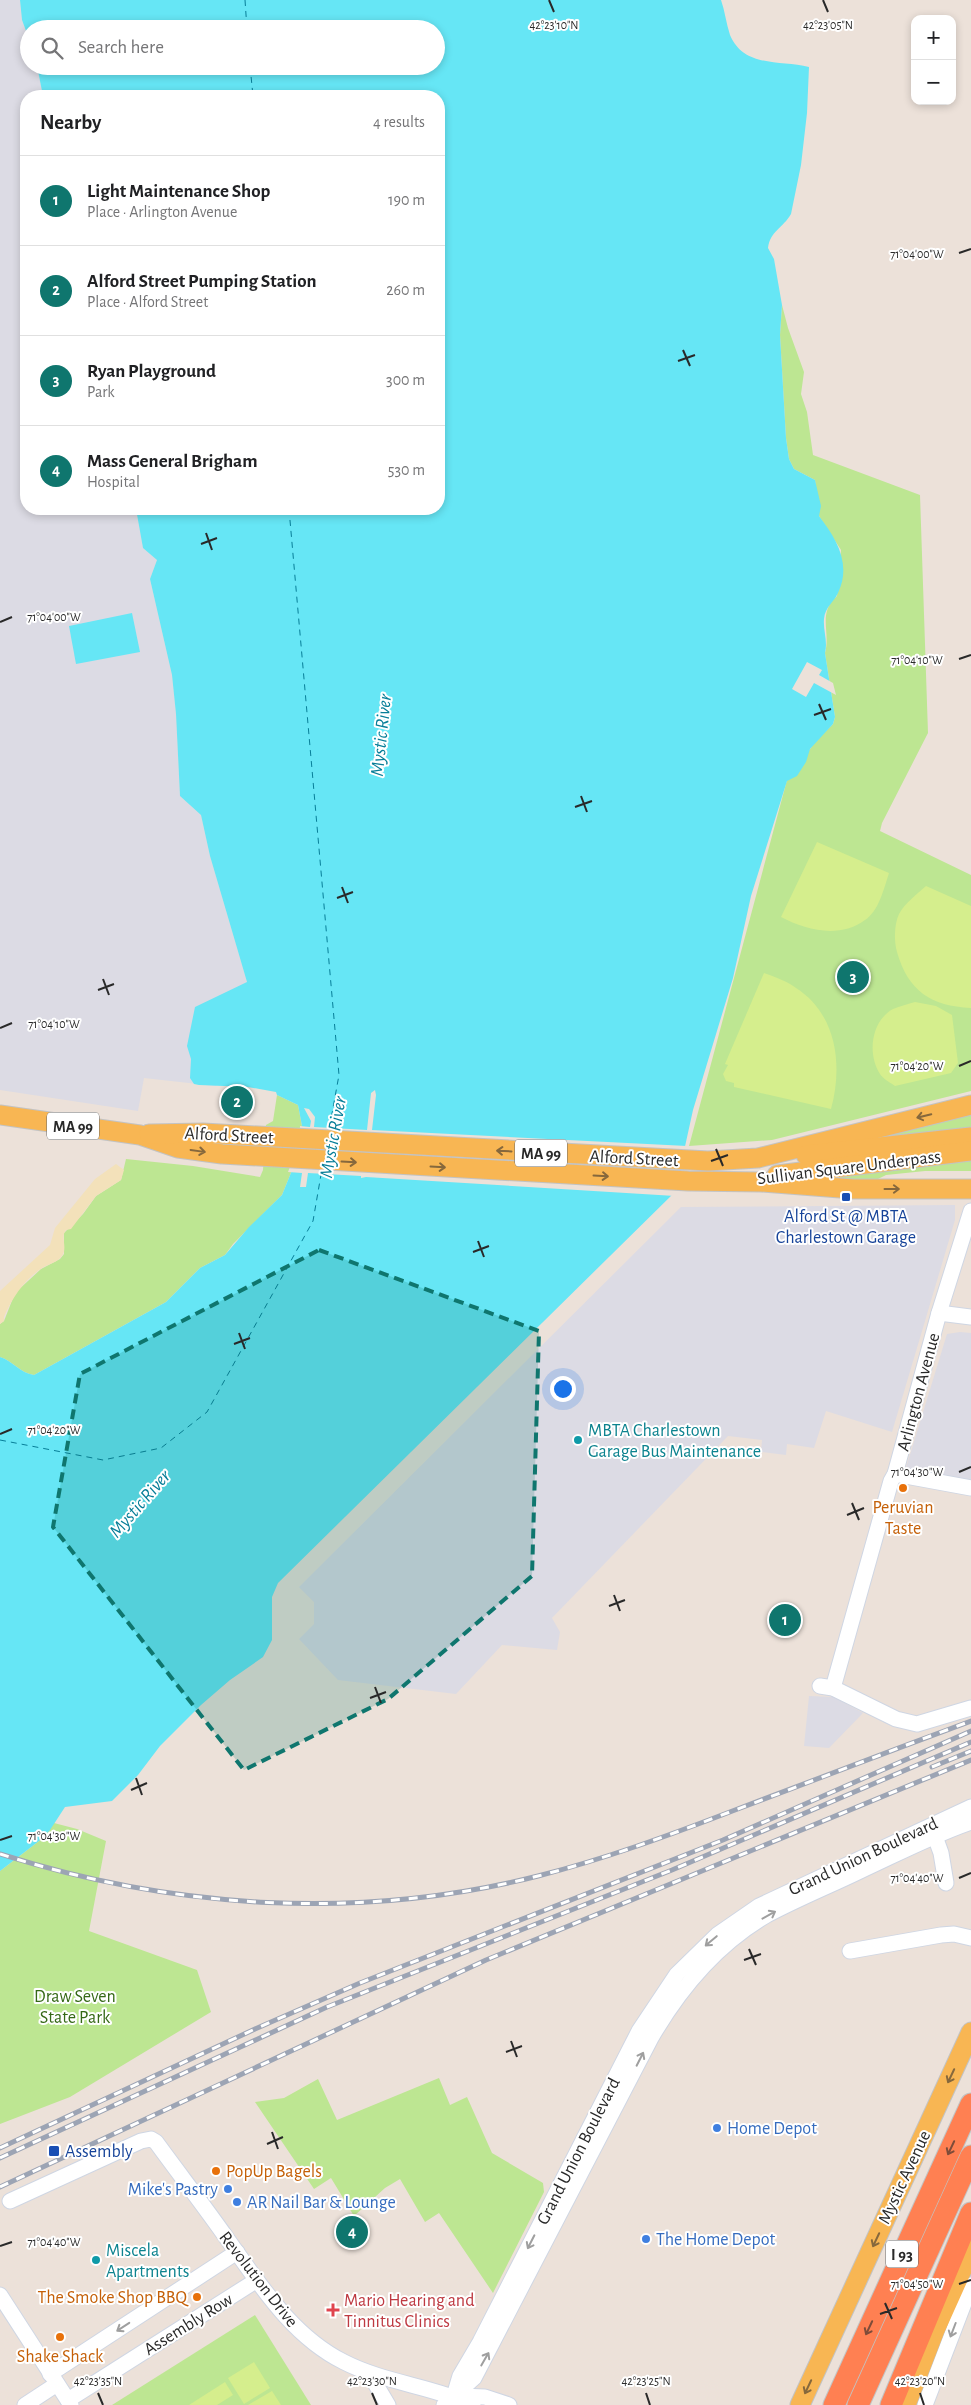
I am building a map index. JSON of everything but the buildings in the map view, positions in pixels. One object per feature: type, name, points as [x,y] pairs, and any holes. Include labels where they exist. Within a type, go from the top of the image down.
[{"type":"highway","name":"I 93","points":[[834,2405],[971,2104]]},
{"type":"highway","name":"I 93","points":[[858,2405],[971,2156]]},
{"type":"highway","name":"I 93","points":[[872,2405],[971,2190]]},
{"type":"highway","points":[[891,2405],[971,2213]]},
{"type":"main road","name":"Alford Street","points":[[0,1115],[140,1135],[203,1133],[692,1161],[758,1158],[971,1105]]},
{"type":"main road","name":"Alford Street","points":[[140,1135],[178,1148],[222,1154],[688,1182],[726,1182],[853,1189],[971,1189]]},
{"type":"main road","name":"Sullivan Square Underpass","points":[[758,1158],[885,1147],[971,1137]]},
{"type":"main road","name":"Sullivan Square Underpass","points":[[726,1182],[971,1152]]},
{"type":"main road","name":"Mystic Avenue","points":[[800,2405],[971,2032]]},
{"type":"main road","points":[[906,2405],[935,2330],[971,2250]]},
{"type":"street","name":"Arlington Avenue","points":[[971,1211],[939,1313],[895,1474],[891,1481],[826,1687],[896,1719],[917,1724],[971,1708]]},
{"type":"street","points":[[939,1313],[971,1318]]},
{"type":"street","points":[[895,1474],[971,1488]]},
{"type":"street","name":"Grand Union Boulevard","points":[[449,2401],[474,2378],[666,2012],[688,1982],[734,1929],[776,1897],[933,1830],[971,1807]]},
{"type":"street","name":"Grand Union Boulevard","points":[[933,1830],[971,1822]]},
{"type":"street","points":[[933,1830],[946,1882]]},
{"type":"street","points":[[850,1951],[940,1935],[954,1934],[971,1938]]},
{"type":"street","name":"Revolution Drive","points":[[4,2204],[151,2139],[156,2142],[286,2317],[323,2351],[369,2373],[391,2381],[449,2401],[473,2405]]},
{"type":"street","name":"Assembly Row","points":[[25,2405],[54,2379],[237,2252]]},
{"type":"street","name":"Assembly Row","points":[[69,2402],[257,2280]]},
{"type":"street","points":[[925,2405],[971,2285]]},
{"type":"street","points":[[0,2295],[69,2402]]},
{"type":"street","points":[[369,2373],[388,2405]]},
{"type":"street","name":"Revolution Drive","points":[[449,2401],[485,2397],[509,2405]]},
{"type":"highlighted area","points":[[319,1250],[539,1331],[532,1576],[388,1699],[244,1770],[53,1527],[80,1374]]},
{"type":"shaded area","points":[[0,0],[20,0],[22,20],[20,20],[20,75],[39,75],[42,90],[20,90],[20,515],[137,515],[143,548],[157,560],[150,579],[172,675],[180,796],[201,815],[210,856],[247,982],[216,1086],[144,1078],[138,1111],[0,1090]]},
{"type":"shaded area","name":"MBTA Charlestown Garage Bus Maintenance","points":[[955,1205],[955,1220],[892,1432],[826,1411],[814,1448],[787,1444],[786,1455],[761,1452],[762,1440],[728,1436],[552,1618],[560,1632],[557,1650],[502,1645],[456,1694],[338,1680],[299,1639],[314,1624],[314,1602],[299,1587],[681,1207]]},
{"type":"shaded area","points":[[971,1333],[971,1484],[905,1471],[947,1334]]},
{"type":"shaded area","points":[[809,1696],[833,1697],[863,1713],[829,1748],[804,1746]]},
{"type":"green space","points":[[782,305],[804,372],[801,394],[807,412],[813,455],[920,495],[928,733],[882,823],[880,831],[971,875],[971,1091],[772,1140],[689,1146],[787,780],[816,741],[833,724],[835,717],[825,653],[826,616],[831,602],[837,596],[841,550],[819,516],[815,480],[794,469],[789,459],[780,335]]},
{"type":"green space","points":[[817,842],[889,873],[874,911],[855,926],[834,931],[823,931],[801,926],[781,917]]},
{"type":"green space","points":[[926,886],[971,906],[971,1008],[944,1004],[923,994],[908,977],[902,966],[895,943],[897,918],[904,906]]},
{"type":"green space","points":[[764,973],[789,983],[810,999],[828,1026],[836,1059],[835,1093],[831,1109],[734,1087],[734,1083],[726,1081],[723,1074],[728,1065],[725,1064]]},
{"type":"green space","points":[[915,1002],[936,1006],[952,1015],[958,1063],[951,1073],[895,1086],[881,1076],[876,1066],[873,1057],[873,1038],[880,1021],[886,1014],[893,1009]]},
{"type":"green space","points":[[277,1095],[298,1105],[302,1138],[297,1158],[282,1195],[233,1244],[225,1255],[200,1268],[166,1302],[34,1375],[25,1372],[0,1357],[0,1324],[4,1321],[15,1293],[41,1269],[60,1259],[64,1254],[64,1233],[83,1214],[96,1196],[121,1180],[126,1159],[193,1166],[260,1177],[263,1170],[266,1125],[273,1121]]},
{"type":"green space","points":[[971,1114],[971,1129],[860,1141]]},
{"type":"green space","points":[[971,1160],[971,1171],[925,1171],[886,1175],[876,1180],[823,1180],[823,1177]]},
{"type":"green space","name":"Draw Seven State Park","points":[[54,1823],[77,1829],[106,1841],[89,1931],[197,1970],[211,2012],[70,2097],[0,2124],[0,1871],[39,1841]]},
{"type":"green space","points":[[439,2078],[450,2105],[467,2097],[492,2153],[543,2183],[544,2192],[493,2293],[439,2213],[425,2222],[400,2179],[385,2188],[354,2216],[331,2178],[314,2189],[255,2102],[284,2098],[318,2079],[337,2120]]},
{"type":"green space","points":[[255,2315],[311,2405],[112,2405]]},
{"type":"green space","points":[[254,2362],[270,2388],[244,2404],[228,2378]]},
{"type":"green space","points":[[225,2382],[233,2395],[217,2405],[189,2405]]},
{"type":"green space","points":[[272,2391],[281,2405],[248,2405]]},
{"type":"sand","points":[[116,1164],[124,1170],[121,1180],[96,1196],[71,1229],[66,1230],[64,1233],[64,1253],[62,1256],[42,1268],[24,1284],[11,1303],[4,1321],[0,1324],[0,1291],[50,1245],[55,1228],[95,1179]]},
{"type":"water","name":"Mystic River","points":[[20,0],[721,0],[730,35],[736,46],[744,53],[764,61],[809,67],[807,113],[801,165],[791,214],[771,237],[768,248],[774,259],[782,305],[780,335],[789,459],[794,469],[815,480],[821,506],[819,516],[836,542],[843,562],[843,572],[838,593],[826,611],[824,619],[825,653],[835,717],[833,724],[810,749],[806,762],[797,776],[787,781],[751,896],[733,978],[693,1110],[675,1192],[278,1583],[272,1597],[272,1640],[263,1657],[230,1680],[201,1705],[160,1746],[138,1775],[112,1801],[65,1807],[50,1830],[39,1841],[0,1871],[0,1357],[25,1372],[34,1375],[166,1302],[200,1268],[225,1255],[249,1227],[282,1195],[297,1158],[302,1138],[298,1105],[277,1095],[276,1092],[248,1087],[199,1085],[194,1084],[190,1078],[191,1059],[187,1046],[195,1007],[247,982],[210,856],[201,815],[180,796],[172,675],[150,579],[157,560],[143,548],[137,515],[445,515],[445,90],[42,90],[39,75],[445,75],[445,20],[22,20]]},
{"type":"water","points":[[132,613],[140,652],[76,664],[69,626]]},
{"type":"pier","points":[[807,662],[822,670],[819,675],[833,683],[836,695],[814,683],[806,697],[792,689]]},
{"type":"pier","points":[[375,1090],[372,1130],[687,1146],[677,1192],[675,1196],[361,1178],[361,1176],[308,1173],[306,1187],[300,1187],[302,1173],[288,1172],[299,1142],[300,1126],[310,1127],[311,1121],[304,1108],[309,1109],[315,1117],[314,1127],[367,1130],[371,1093]]},
{"type":"ferry route","points":[[245,0],[246,20]]},
{"type":"ferry route","points":[[251,75],[252,90]]},
{"type":"ferry route","points":[[290,515],[339,1075],[329,1130]]},
{"type":"ferry route","points":[[0,1440],[103,1460],[161,1448],[207,1412],[313,1221],[322,1169]]},
{"type":"railway","points":[[0,1854],[66,1873],[132,1887],[200,1897],[268,1902],[335,1903],[403,1899],[471,1890],[538,1876],[637,1846],[971,1721]]},
{"type":"railway","points":[[0,2148],[255,2029],[360,1983],[723,1840],[971,1731]]},
{"type":"railway","points":[[0,2158],[327,2007],[672,1870],[971,1742]]},
{"type":"railway","points":[[932,1767],[971,1751]]},
{"type":"railway","points":[[0,2187],[486,1960],[971,1760]]},
{"type":"place","name":"Ryan Playground","points":[[853,977]]},
{"type":"place","name":"Alford Street Pumping Station","points":[[237,1102]]},
{"type":"place","name":"Alford St @ MBTA Charlestown Garage","points":[[846,1197]]},
{"type":"place","name":"MBTA Charlestown Garage Bus Maintenance","points":[[578,1440]]},
{"type":"place","name":"Peruvian Taste","points":[[903,1488]]},
{"type":"place","name":"Light Maintenance Shop","points":[[785,1620]]},
{"type":"place","name":"Home Depot","points":[[717,2128]]},
{"type":"place","name":"Assembly","points":[[54,2151]]},
{"type":"place","name":"PopUp Bagels","points":[[216,2171]]},
{"type":"place","name":"Mike's Pastry","points":[[228,2189]]},
{"type":"place","name":"AR Nail Bar & Lounge","points":[[237,2202]]},
{"type":"place","name":"Mass General Brigham","points":[[352,2232]]},
{"type":"place","name":"The Home Depot","points":[[646,2239]]},
{"type":"place","name":"Miscela Apartments","points":[[96,2260]]},
{"type":"place","name":"The Smoke Shop BBQ","points":[[197,2297]]},
{"type":"place","name":"Mario Hearing and Tinnitus Clinics","points":[[333,2310]]},
{"type":"place","name":"Shake Shack","points":[[60,2337]]}]
